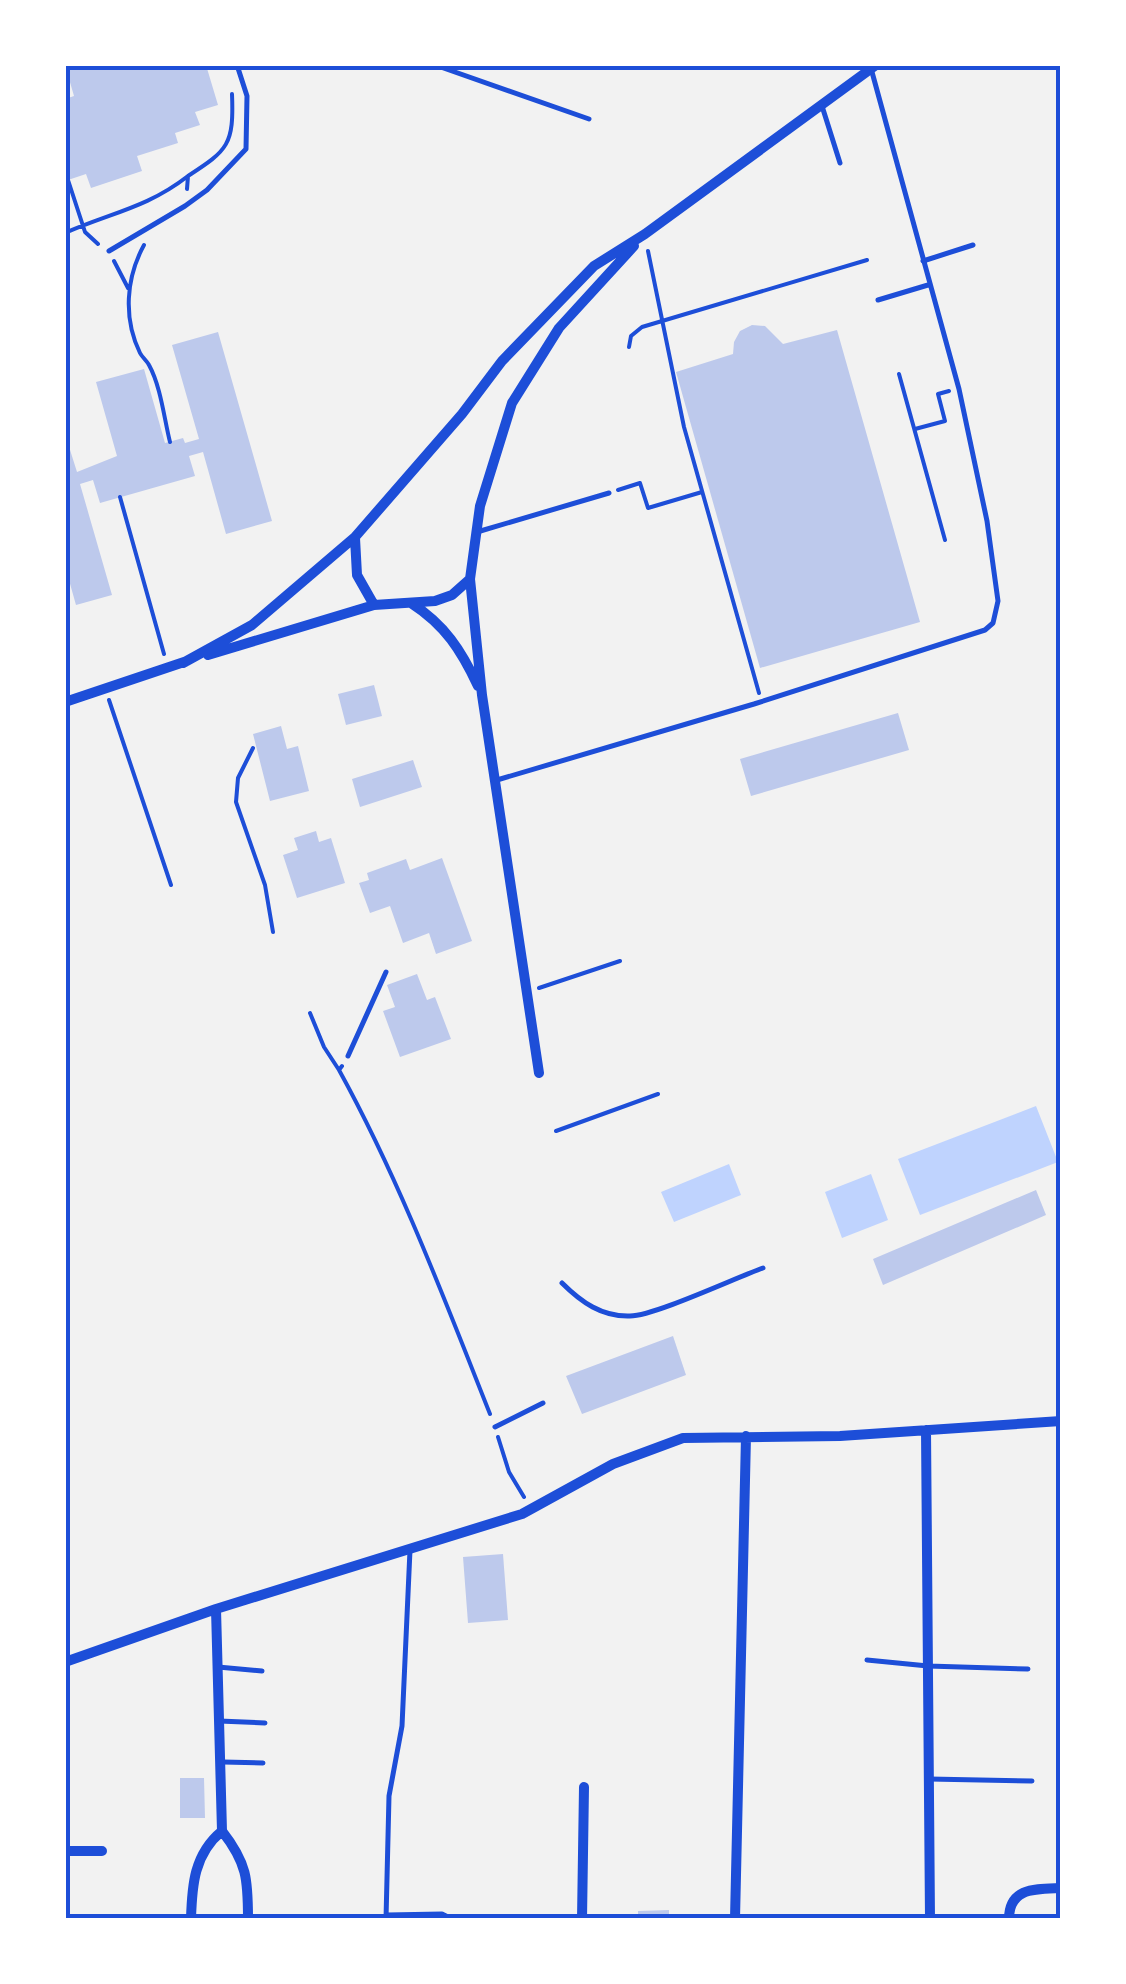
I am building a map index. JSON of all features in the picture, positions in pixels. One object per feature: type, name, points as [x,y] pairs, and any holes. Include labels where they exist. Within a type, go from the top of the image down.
[{"type":"street","points":[[183,662],[252,625],[355,538],[502,362],[594,266],[645,234],[873,67]]},
{"type":"street","points":[[540,1073],[482,696],[470,579],[480,506],[512,403],[559,328],[645,234]]},
{"type":"street","points":[[355,538],[357,575],[374,605]]},
{"type":"street","points":[[65,702],[374,605],[434,601],[452,595],[470,579]]},
{"type":"street","points":[[410,603],[436,620],[461,650],[482,696]]},
{"type":"street","points":[[65,1662],[216,1609],[531,1510],[614,1464],[683,1438],[840,1436],[1061,1422]]},
{"type":"street","points":[[926,1430],[930,1919]]},
{"type":"street","points":[[735,1919],[746,1436]]},
{"type":"street","points":[[216,1609],[222,1832],[246,1871],[248,1919]]},
{"type":"street","points":[[582,1919],[584,1787]]},
{"type":"street","points":[[191,1919],[197,1861],[208,1842],[222,1832]]},
{"type":"street","points":[[65,1852],[102,1851]]},
{"type":"street","points":[[1009,1919],[1009,1907],[1017,1895],[1061,1888]]},
{"type":"lane","points":[[109,251],[207,190],[246,150],[247,96],[236,65]]},
{"type":"lane","points":[[435,65],[589,119]]},
{"type":"lane","points":[[496,781],[762,702],[985,630],[993,623],[998,600],[958,389],[873,67]]},
{"type":"lane","points":[[821,103],[840,163]]},
{"type":"lane","points":[[923,260],[973,244]]},
{"type":"lane","points":[[878,300],[929,285]]},
{"type":"lane","points":[[477,532],[609,493]]},
{"type":"lane","points":[[348,1056],[386,972]]},
{"type":"lane","points":[[562,1282],[579,1300],[606,1314],[634,1317],[763,1268]]},
{"type":"lane","points":[[496,1427],[542,1402]]},
{"type":"lane","points":[[410,1550],[402,1726],[390,1796],[386,1917],[442,1914],[452,1919]]},
{"type":"lane","points":[[867,1660],[1028,1669]]},
{"type":"lane","points":[[218,1667],[262,1670]]},
{"type":"lane","points":[[219,1721],[265,1724]]},
{"type":"lane","points":[[220,1762],[263,1763]]},
{"type":"lane","points":[[929,1779],[1032,1782]]},
{"type":"path","points":[[65,233],[148,203],[216,159],[226,147],[232,88]]},
{"type":"path","points":[[185,206],[188,176]]},
{"type":"path","points":[[68,180],[82,224],[95,242],[109,251],[128,288]]},
{"type":"path","points":[[645,234],[670,374],[762,702]]},
{"type":"path","points":[[148,238],[135,261],[128,288],[130,317],[140,353],[150,366],[170,442]]},
{"type":"path","points":[[628,347],[636,330],[867,260]]},
{"type":"path","points":[[898,374],[945,540]]},
{"type":"path","points":[[914,430],[945,421],[938,394],[958,389]]},
{"type":"path","points":[[609,493],[640,484],[648,508],[702,492]]},
{"type":"path","points":[[120,497],[168,668]]},
{"type":"path","points":[[110,706],[171,885]]},
{"type":"path","points":[[253,748],[238,778],[236,802],[265,885],[272,932]]},
{"type":"path","points":[[525,992],[620,961]]},
{"type":"path","points":[[310,1014],[324,1047],[362,1110],[442,1292],[496,1427],[509,1472],[531,1510]]},
{"type":"path","points":[[339,1070],[348,1056]]},
{"type":"path","points":[[556,1131],[658,1094]]},
{"type":"water","points":[[1036,1106],[1058,1162],[920,1215],[898,1159]]},
{"type":"water","points":[[729,1164],[741,1195],[674,1222],[661,1192]]},
{"type":"water","points":[[871,1174],[888,1220],[842,1238],[825,1192]]},
{"type":"building","points":[[65,65],[156,65],[157,70],[173,65],[206,65],[218,105],[195,112],[200,125],[175,133],[178,143],[137,156],[142,171],[91,188],[86,174],[65,181],[65,99],[74,96]]},
{"type":"building","points":[[752,325],[765,326],[783,344],[837,330],[920,622],[760,668],[676,372],[733,354],[740,331]]},
{"type":"building","points":[[218,332],[272,521],[226,534],[203,452],[189,456],[195,476],[100,503],[93,480],[80,484],[112,595],[76,605],[65,566],[65,434],[77,472],[117,456],[96,382],[144,369],[165,443],[199,439],[172,345]]},
{"type":"building","points":[[374,685],[382,716],[346,725],[338,694]]},
{"type":"building","points":[[898,713],[909,750],[751,796],[740,759]]},
{"type":"building","points":[[281,726],[287,749],[298,746],[309,791],[270,801],[253,734]]},
{"type":"building","points":[[413,760],[422,787],[360,807],[352,779]]},
{"type":"building","points":[[316,831],[319,842],[331,838],[345,883],[297,898],[283,855],[298,850],[294,838]]},
{"type":"building","points":[[442,858],[472,941],[436,954],[429,933],[403,943],[390,906],[370,913],[359,883],[369,880],[367,873],[406,859],[410,870]]},
{"type":"building","points":[[417,974],[427,1000],[435,997],[451,1039],[400,1057],[383,1011],[395,1007],[387,985]]},
{"type":"building","points":[[1036,1190],[1046,1215],[883,1285],[873,1259]]},
{"type":"building","points":[[673,1336],[686,1375],[582,1414],[566,1376]]},
{"type":"building","points":[[503,1554],[508,1620],[468,1623],[463,1557]]},
{"type":"building","points":[[180,1778],[204,1778],[205,1818],[180,1818]]},
{"type":"building","points":[[669,1910],[669,1919],[638,1919],[638,1911]]}]
